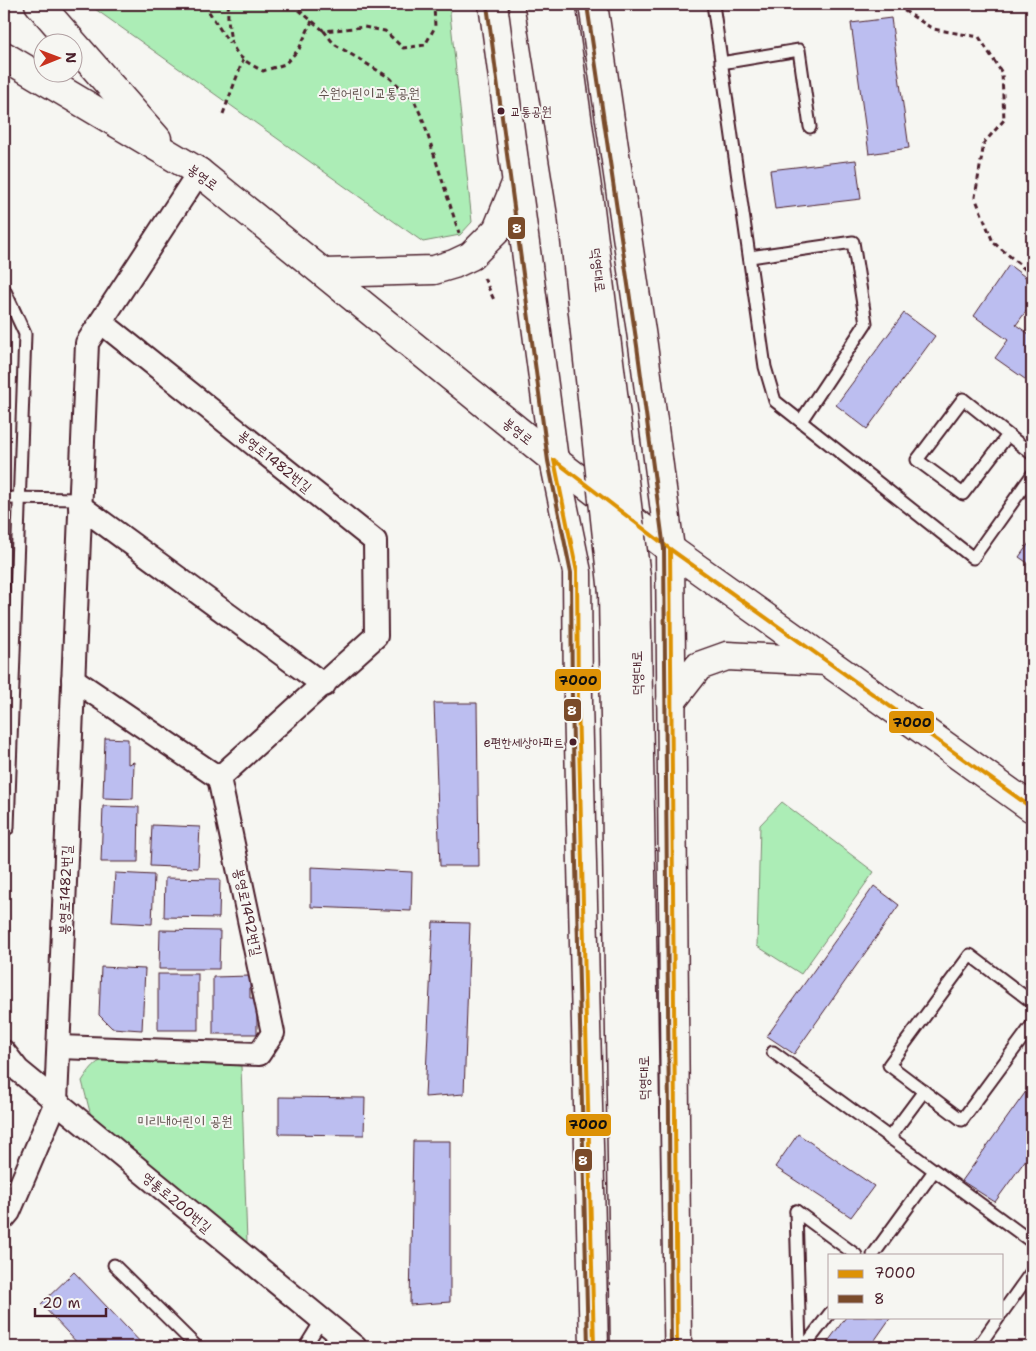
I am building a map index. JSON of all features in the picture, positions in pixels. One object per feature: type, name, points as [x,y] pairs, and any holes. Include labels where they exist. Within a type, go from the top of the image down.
[{"type":"main road","points":[[39,4],[173,157]]},
{"type":"main road","points":[[493,4],[554,460],[577,572],[578,702],[594,1347]]},
{"type":"main road","name":"덕영대로","points":[[539,4],[572,212],[613,594],[625,1347]]},
{"type":"main road","name":"덕영대로","points":[[561,4],[590,209],[636,577],[649,1347]]},
{"type":"main road","points":[[593,4],[640,325],[670,549],[677,1347]]},
{"type":"main road","name":"봉영로","points":[[4,56],[199,172],[554,460],[670,549],[1032,808]]},
{"type":"main road","points":[[324,273],[434,270],[471,256],[497,230],[516,185]]},
{"type":"main road","points":[[671,702],[699,666],[727,656],[827,661]]},
{"type":"street","name":"봉영로1482번길","points":[[56,1102],[87,343],[199,172]]},
{"type":"street","name":"봉영로1482번길","points":[[101,322],[375,541],[376,636],[324,685]]},
{"type":"street","points":[[73,679],[219,778],[324,685],[80,502]]},
{"type":"street","name":"봉영로1492번길","points":[[59,1047],[259,1054],[273,1033],[219,778]]},
{"type":"street","name":"영통로200번길","points":[[4,1052],[18,1070],[56,1102],[355,1347]]},
{"type":"street","points":[[4,1218],[9,1212],[56,1102]]},
{"type":"lane","points":[[713,4],[765,367],[775,401],[973,558],[1032,475]]},
{"type":"lane","points":[[722,63],[799,50],[810,127]]},
{"type":"lane","points":[[750,257],[854,242],[866,323],[800,421]]},
{"type":"lane","points":[[4,290],[25,334],[8,828]]},
{"type":"lane","points":[[1008,435],[963,494],[917,460],[963,399],[1032,454]]},
{"type":"lane","points":[[4,498],[80,502]]},
{"type":"lane","points":[[1032,1002],[970,955],[889,1065],[962,1120],[1032,1025]]},
{"type":"lane","points":[[772,1052],[1032,1242]]},
{"type":"lane","points":[[889,1138],[924,1091]]},
{"type":"lane","points":[[873,1254],[934,1171]]},
{"type":"lane","points":[[800,1347],[796,1210],[855,1254]]},
{"type":"lane","points":[[114,1265],[197,1347]]},
{"type":"lane","points":[[1004,1310],[1032,1271]]},
{"type":"lane","points":[[804,1347],[828,1316]]},
{"type":"lane","points":[[978,1347],[998,1318]]},
{"type":"lane","points":[[305,1347],[321,1321]]},
{"type":"path","points":[[204,4],[231,46],[243,60],[263,71],[285,64],[298,49],[312,21]]},
{"type":"path","points":[[229,4],[227,12],[231,46]]},
{"type":"path","points":[[292,4],[324,31],[334,44],[390,78],[414,100],[423,120],[462,240]]},
{"type":"path","points":[[324,31],[364,27],[385,31],[403,48],[425,45],[434,27],[434,5],[432,4]]},
{"type":"path","points":[[899,4],[900,8],[933,29],[979,38],[1002,73],[1004,120],[984,143],[975,197],[993,242],[1032,275]]},
{"type":"path","points":[[222,114],[243,60]]},
{"type":"path","points":[[480,271],[494,300]]},
{"type":"green space","name":"수원어린이교통공원","points":[[88,4],[449,4],[472,222],[460,235],[423,242]]},
{"type":"green space","points":[[782,802],[874,872],[801,974],[757,946],[760,825]]},
{"type":"green space","name":"미리내어린이 공원","points":[[126,1058],[241,1066],[247,1243],[92,1120],[82,1081],[100,1061]]},
{"type":"building","points":[[891,18],[909,148],[869,154],[851,23]]},
{"type":"building","points":[[856,160],[861,199],[775,209],[770,170]]},
{"type":"building","points":[[1009,265],[1032,282],[1032,303],[1016,325],[1032,336],[1032,384],[995,358],[1008,340],[974,316]]},
{"type":"building","points":[[904,313],[935,336],[867,429],[836,405]]},
{"type":"building","points":[[1032,539],[1032,566],[1019,557]]},
{"type":"building","points":[[434,703],[477,703],[479,866],[440,866]]},
{"type":"building","points":[[105,738],[128,739],[128,764],[134,762],[133,799],[103,798]]},
{"type":"building","points":[[103,806],[139,807],[138,862],[101,862]]},
{"type":"building","points":[[152,825],[200,827],[198,868],[150,866]]},
{"type":"building","points":[[311,867],[412,872],[411,911],[311,907]]},
{"type":"building","points":[[115,873],[154,875],[152,924],[112,922]]},
{"type":"building","points":[[165,878],[220,879],[219,918],[164,917]]},
{"type":"building","points":[[874,886],[899,905],[794,1054],[767,1036]]},
{"type":"building","points":[[433,922],[470,923],[464,1094],[425,1097]]},
{"type":"building","points":[[160,930],[220,931],[219,969],[159,969]]},
{"type":"building","points":[[101,967],[145,969],[142,1030],[112,1028],[99,1015]]},
{"type":"building","points":[[158,974],[198,974],[198,1030],[158,1030]]},
{"type":"building","points":[[250,976],[250,998],[257,998],[257,1034],[213,1034],[213,977]]},
{"type":"building","points":[[1032,1083],[1032,1151],[995,1202],[962,1181]]},
{"type":"building","points":[[279,1097],[365,1098],[364,1135],[279,1134]]},
{"type":"building","points":[[798,1134],[874,1186],[851,1217],[775,1167]]},
{"type":"building","points":[[413,1141],[450,1141],[450,1302],[410,1305]]},
{"type":"building","points":[[74,1272],[145,1347],[81,1347],[41,1304]]},
{"type":"building","points":[[845,1318],[890,1318],[870,1347],[824,1347]]},
{"type":"transit line","name":"8","points":[[487,5],[548,461],[571,573],[572,702],[588,1347]]},
{"type":"transit line","name":"8","points":[[587,5],[637,346],[664,549],[671,1347]]},
{"type":"transit line","name":"7000","points":[[554,460],[577,572],[578,702],[594,1347]]},
{"type":"transit line","name":"7000","points":[[554,460],[670,549],[1032,808]]},
{"type":"transit line","name":"7000","points":[[670,549],[677,1347]]},
{"type":"place","name":"교통공원","points":[[501,111]]},
{"type":"place","name":"e편한세상아파트","points":[[573,742]]}]
